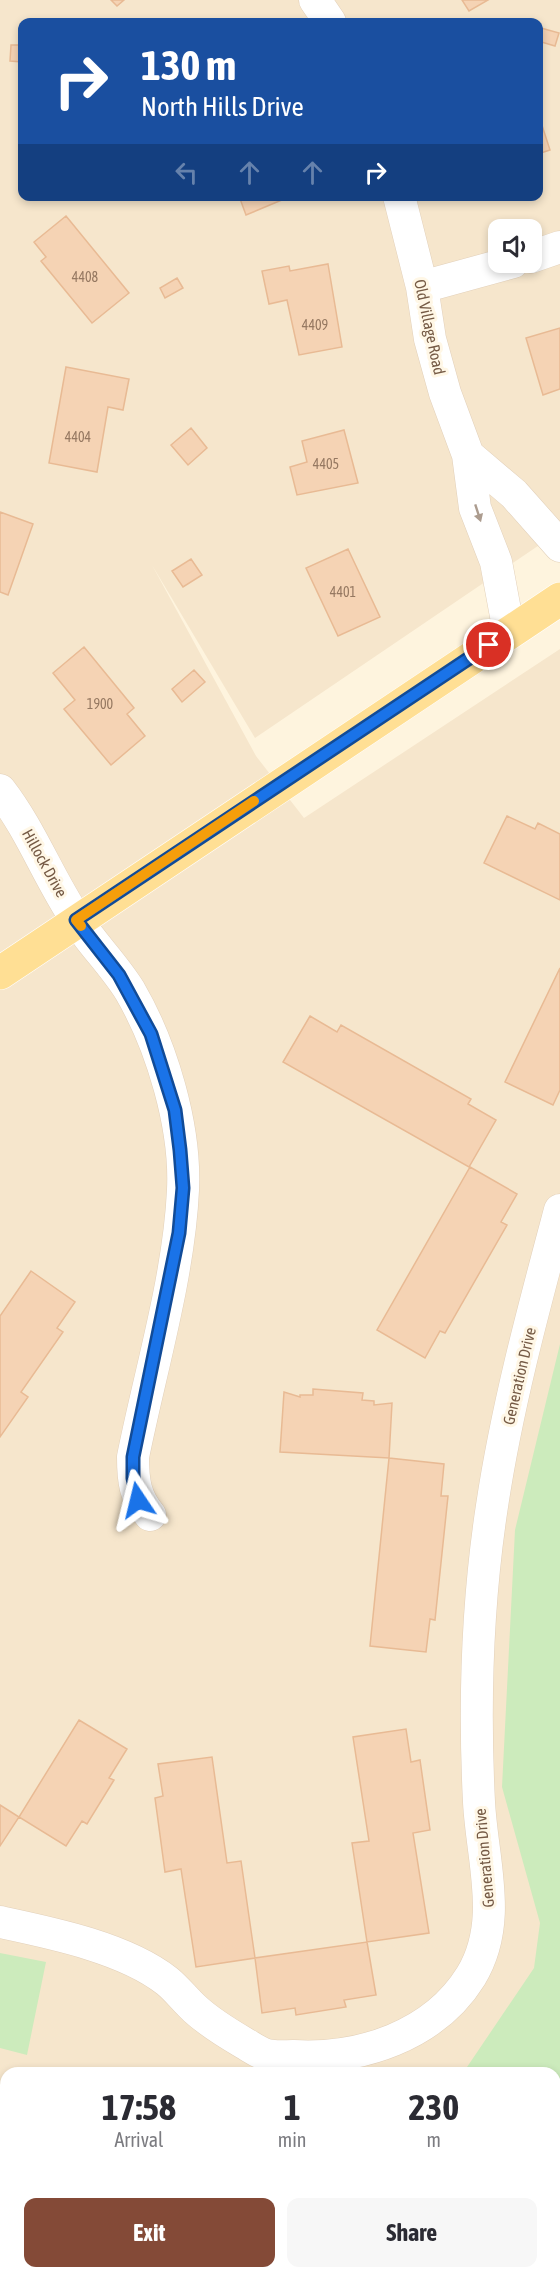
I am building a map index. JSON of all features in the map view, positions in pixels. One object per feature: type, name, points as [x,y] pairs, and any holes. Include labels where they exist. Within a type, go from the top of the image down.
[{"type":"main road","points":[[0,973],[560,598]]},
{"type":"street","points":[[315,0],[327,18]]},
{"type":"street","name":"Old Village Road","points":[[400,201],[422,287],[430,339],[445,393],[468,455],[475,508],[496,562],[509,632]]},
{"type":"street","points":[[542,253],[560,247]]},
{"type":"street","points":[[422,287],[488,269]]},
{"type":"street","name":"Old Village Road","points":[[468,455],[514,494],[560,546]]},
{"type":"street","name":"Hillock Drive","points":[[0,790],[16,811],[76,920],[108,958],[125,983],[151,1034],[175,1110],[183,1188],[179,1233],[133,1457],[133,1478],[138,1500],[150,1515]]},
{"type":"street","name":"Generation Drive","points":[[0,1922],[103,1949],[140,1964],[167,1981],[197,2011],[230,2035],[265,2055],[311,2057],[353,2053],[393,2042],[425,2023],[450,2003],[471,1976],[486,1941],[491,1904],[484,1858],[476,1744],[479,1627],[485,1562],[492,1504],[514,1389],[560,1210]]},
{"type":"shaded area","points":[[0,0],[560,0],[560,531],[255,738],[152,565],[256,756],[304,818],[560,649],[560,2067],[0,2067]]},
{"type":"green space","points":[[560,1344],[560,2067],[467,2067],[534,1968],[540,1923],[502,1787],[515,1530]]},
{"type":"green space","points":[[0,1953],[46,1962],[27,2055],[0,2048]]},
{"type":"building","points":[[111,0],[124,0],[117,6]]},
{"type":"building","points":[[462,0],[488,0],[469,11]]},
{"type":"building","points":[[543,29],[559,33],[555,46],[543,42]]},
{"type":"building","points":[[11,45],[18,45],[18,62],[10,61]]},
{"type":"building","points":[[543,128],[550,150],[543,152]]},
{"type":"building","points":[[241,201],[279,201],[246,215]]},
{"type":"building","points":[[66,216],[129,293],[92,323],[41,261],[46,257],[34,242]]},
{"type":"building","points":[[328,264],[342,347],[299,355],[287,300],[269,304],[262,271],[289,266],[290,271]]},
{"type":"building","points":[[177,278],[183,288],[165,298],[160,288]]},
{"type":"building","points":[[560,328],[560,389],[543,395],[526,338]]},
{"type":"building","points":[[66,367],[129,379],[123,410],[108,407],[97,472],[49,463]]},
{"type":"building","points":[[191,428],[207,448],[188,465],[171,445]]},
{"type":"building","points":[[344,430],[358,483],[297,495],[290,467],[307,462],[302,441]]},
{"type":"building","points":[[0,512],[33,524],[8,595],[0,592]]},
{"type":"building","points":[[348,549],[380,617],[338,636],[306,568]]},
{"type":"building","points":[[191,559],[202,575],[183,587],[172,571]]},
{"type":"building","points":[[84,647],[134,708],[127,714],[145,736],[111,765],[64,709],[75,700],[53,673]]},
{"type":"building","points":[[194,670],[205,682],[182,702],[172,689]]},
{"type":"building","points":[[507,816],[535,829],[538,823],[560,834],[560,900],[484,863]]},
{"type":"building","points":[[560,968],[560,1090],[553,1105],[505,1082]]},
{"type":"building","points":[[310,1016],[337,1032],[341,1025],[471,1099],[468,1104],[496,1120],[469,1167],[283,1062]]},
{"type":"building","points":[[470,1167],[517,1194],[501,1222],[507,1225],[445,1333],[440,1331],[425,1358],[377,1330]]},
{"type":"building","points":[[31,1271],[75,1302],[57,1328],[63,1332],[21,1392],[28,1397],[0,1437],[0,1316]]},
{"type":"building","points":[[313,1389],[363,1393],[362,1400],[374,1401],[374,1405],[392,1403],[389,1458],[280,1452],[284,1392],[300,1397],[300,1395],[313,1395]]},
{"type":"building","points":[[389,1458],[444,1464],[441,1496],[448,1496],[435,1620],[430,1619],[426,1652],[370,1646]]},
{"type":"building","points":[[79,1720],[127,1749],[109,1778],[114,1780],[87,1824],[82,1821],[66,1846],[19,1817]]},
{"type":"building","points":[[406,1729],[411,1762],[420,1760],[430,1830],[413,1833],[429,1933],[367,1942],[352,1843],[369,1841],[353,1737]]},
{"type":"building","points":[[212,1757],[227,1863],[241,1861],[255,1958],[196,1967],[181,1869],[165,1872],[155,1798],[163,1796],[158,1764]]},
{"type":"building","points":[[0,1805],[19,1817],[0,1846]]},
{"type":"building","points":[[367,1942],[376,1995],[344,2000],[346,2007],[296,2015],[295,2008],[262,2013],[255,1958]]},
{"type":"slow traffic","points":[[81,926],[76,920],[254,801]]},
{"type":"route","points":[[138,1500],[133,1478],[133,1457],[179,1233],[183,1188],[180,1150],[175,1110],[151,1034],[130,992],[108,958],[76,920],[489,645]]}]
